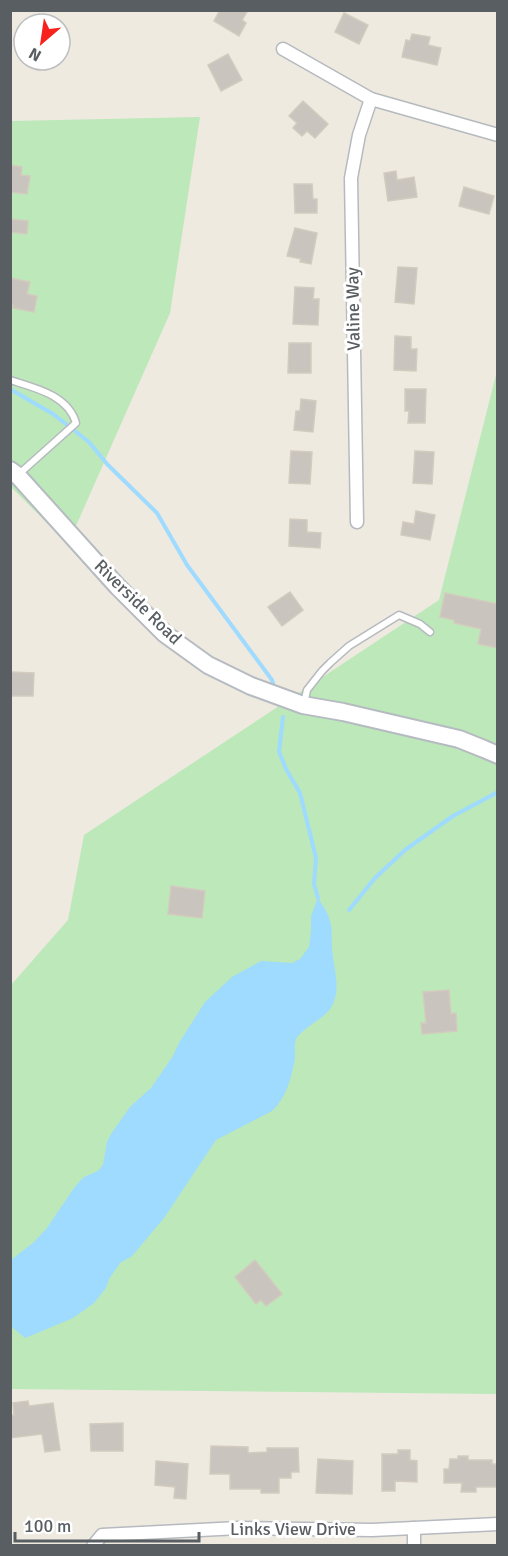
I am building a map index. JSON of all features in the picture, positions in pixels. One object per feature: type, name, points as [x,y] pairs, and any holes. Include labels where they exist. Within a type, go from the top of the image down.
[{"type":"street","points":[[283,49],[371,99],[498,135]]},
{"type":"street","name":"Valine Way","points":[[357,522],[351,178],[359,135],[371,99]]},
{"type":"street","name":"Riverside Road","points":[[14,473],[117,586],[165,634],[208,665],[251,686],[303,705],[459,739],[498,755]]},
{"type":"street","name":"Links View Drive","points":[[93,1545],[102,1535],[239,1528],[361,1530],[498,1524]]},
{"type":"street","points":[[414,1528],[414,1545]]},
{"type":"lane","points":[[10,380],[43,391],[60,400],[73,414],[76,423],[14,473]]},
{"type":"lane","points":[[303,705],[307,690],[321,671],[349,646],[399,615],[420,624],[430,632]]},
{"type":"green space","points":[[200,117],[170,313],[68,544],[11,487],[10,121]]},
{"type":"green space","points":[[497,371],[497,1394],[11,1389],[11,985],[68,920],[84,835],[439,600]]},
{"type":"water","points":[[318,898],[327,913],[331,926],[336,995],[330,1009],[296,1039],[292,1072],[281,1100],[272,1111],[216,1140],[164,1218],[132,1256],[120,1263],[106,1288],[94,1303],[73,1318],[25,1338],[11,1326],[11,1260],[34,1242],[47,1228],[81,1180],[98,1171],[103,1165],[107,1142],[111,1134],[130,1107],[151,1088],[205,1002],[232,977],[261,961],[292,963],[300,959],[309,947],[311,916]]},
{"type":"building","points":[[220,10],[248,10],[242,20],[246,23],[239,36],[214,21]]},
{"type":"building","points":[[344,13],[368,25],[359,44],[335,32]]},
{"type":"building","points":[[412,34],[430,37],[428,45],[441,48],[437,65],[402,57],[406,40],[410,41]]},
{"type":"building","points":[[228,54],[242,80],[221,91],[208,65]]},
{"type":"building","points":[[303,101],[328,124],[315,138],[307,131],[302,136],[293,128],[297,123],[289,116]]},
{"type":"building","points":[[10,165],[22,167],[21,175],[30,176],[27,194],[10,192]]},
{"type":"building","points":[[396,171],[397,180],[414,177],[417,197],[388,201],[384,173]]},
{"type":"building","points":[[294,184],[312,184],[313,199],[317,199],[317,213],[295,213]]},
{"type":"building","points":[[464,187],[494,196],[489,214],[459,206]]},
{"type":"building","points":[[10,219],[28,221],[27,234],[10,232]]},
{"type":"building","points":[[295,228],[317,233],[311,264],[287,256]]},
{"type":"building","points":[[398,267],[417,268],[414,304],[395,302]]},
{"type":"building","points":[[10,278],[30,282],[27,294],[37,296],[34,312],[13,308],[10,304]]},
{"type":"building","points":[[295,287],[314,288],[313,299],[319,299],[318,325],[293,324]]},
{"type":"building","points":[[395,336],[411,337],[411,349],[417,349],[416,371],[394,370]]},
{"type":"building","points":[[289,343],[311,343],[311,373],[288,373]]},
{"type":"building","points":[[405,389],[426,389],[425,423],[408,423],[409,411],[405,411]]},
{"type":"building","points":[[301,399],[316,401],[313,432],[294,430],[296,411],[300,411]]},
{"type":"building","points":[[291,451],[312,452],[310,484],[289,483]]},
{"type":"building","points":[[415,451],[434,452],[432,484],[413,483]]},
{"type":"building","points":[[416,511],[435,515],[430,540],[401,535],[403,522],[414,524]]},
{"type":"building","points":[[290,519],[307,520],[307,532],[321,533],[320,548],[289,546]]},
{"type":"building","points":[[290,592],[303,610],[282,626],[268,607]]},
{"type":"building","points":[[445,593],[498,604],[498,648],[478,644],[481,629],[454,623],[454,620],[440,617]]},
{"type":"building","points":[[10,672],[34,673],[33,696],[11,696]]},
{"type":"building","points":[[171,886],[205,891],[202,918],[168,914]]},
{"type":"building","points":[[449,990],[451,1014],[456,1013],[457,1031],[422,1034],[421,1023],[426,1023],[423,992]]},
{"type":"building","points":[[255,1260],[282,1294],[266,1306],[261,1300],[256,1304],[235,1277]]},
{"type":"building","points":[[28,1401],[29,1406],[53,1403],[60,1450],[45,1452],[42,1434],[10,1438],[10,1415],[14,1415],[13,1403]]},
{"type":"building","points":[[123,1423],[123,1451],[91,1451],[90,1424]]},
{"type":"building","points":[[211,1446],[248,1447],[248,1453],[267,1452],[267,1448],[298,1448],[299,1472],[291,1472],[291,1478],[279,1478],[279,1493],[261,1493],[261,1489],[230,1489],[230,1474],[210,1474]]},
{"type":"building","points":[[398,1450],[410,1450],[410,1460],[417,1461],[417,1482],[395,1481],[395,1491],[382,1491],[382,1454],[398,1454]]},
{"type":"building","points":[[458,1456],[468,1456],[468,1460],[492,1460],[492,1464],[497,1464],[497,1487],[476,1487],[476,1492],[461,1492],[462,1483],[444,1483],[444,1469],[449,1469],[450,1459],[458,1459]]},
{"type":"building","points":[[318,1459],[353,1461],[352,1494],[316,1493]]},
{"type":"building","points":[[156,1461],[188,1464],[186,1499],[174,1498],[175,1487],[155,1485]]},
{"type":"waterway","points":[[10,389],[53,414],[89,442],[107,464],[157,513],[187,565],[273,683]]},
{"type":"waterway","points":[[283,717],[279,752],[300,793],[316,858],[314,884],[318,898]]},
{"type":"waterway","points":[[349,910],[375,878],[405,850],[453,816],[498,792]]}]
